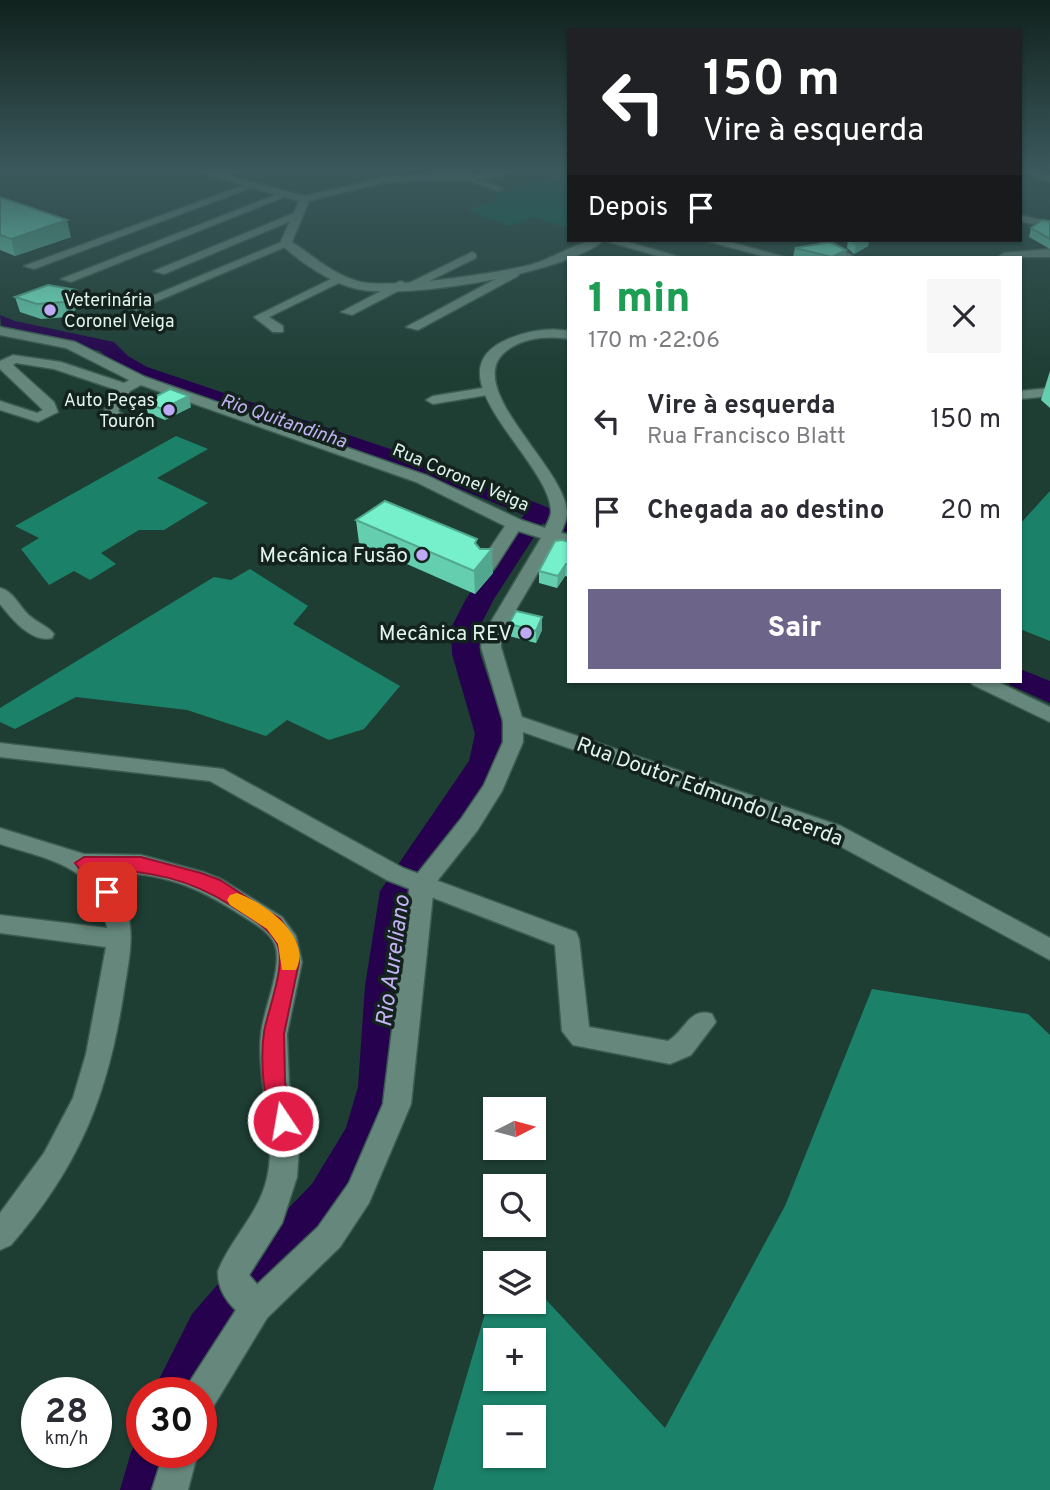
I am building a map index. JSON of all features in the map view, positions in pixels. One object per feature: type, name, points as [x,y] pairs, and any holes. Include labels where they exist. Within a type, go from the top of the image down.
[{"type":"street","points":[[30,266],[111,237]]},
{"type":"street","points":[[67,279],[177,237]]},
{"type":"street","points":[[160,271],[244,237]]},
{"type":"street","points":[[132,307],[286,243],[289,237]]},
{"type":"street","points":[[286,243],[341,279],[366,287],[514,273],[540,266],[594,242]]},
{"type":"street","points":[[616,242],[670,256]]},
{"type":"street","points":[[717,242],[775,256]]},
{"type":"street","points":[[826,242],[847,256]]},
{"type":"street","points":[[1016,256],[1050,253]]},
{"type":"street","points":[[347,313],[472,256]]},
{"type":"street","points":[[413,327],[514,273]]},
{"type":"street","points":[[278,329],[260,317],[341,279]]},
{"type":"street","name":"Rua Coronel Veiga","points":[[0,331],[70,345],[140,380],[422,479],[516,524],[560,530]]},
{"type":"street","points":[[212,1377],[256,1307],[328,1237],[359,1193],[397,1104],[422,883],[469,825],[494,786],[513,743],[513,721],[491,647],[492,635],[560,530],[557,502],[543,472],[489,391],[486,374],[491,360],[502,348],[527,336],[558,332],[567,334]]},
{"type":"street","points":[[0,405],[38,418],[51,412],[49,405],[4,365],[18,358],[55,365],[125,388]]},
{"type":"street","points":[[125,421],[113,416],[111,411],[125,388],[140,380]]},
{"type":"street","points":[[433,400],[489,391]]},
{"type":"street","points":[[1022,395],[1050,392]]},
{"type":"street","points":[[487,566],[516,524]]},
{"type":"street","points":[[0,593],[23,620],[45,634]]},
{"type":"street","points":[[984,683],[1050,715]]},
{"type":"street","name":"Rua Doutor Edmundo Lacerda","points":[[513,721],[833,832],[1050,950]]},
{"type":"street","points":[[0,750],[215,774],[395,874],[567,939],[575,1031],[582,1037],[670,1053],[682,1047],[703,1022]]},
{"type":"street","points":[[0,836],[84,863],[141,864],[195,878],[213,885],[273,924],[287,943],[289,962],[274,1034],[275,1082],[285,1147],[282,1177],[271,1213],[233,1271],[233,1283],[256,1307]]},
{"type":"street","points":[[0,1235],[21,1212],[81,1115],[94,1072],[120,939],[117,903],[84,863]]},
{"type":"street","points":[[0,924],[120,939]]},
{"type":"street","points":[[170,1490],[176,1468]]},
{"type":"green space","points":[[176,436],[208,449],[157,478],[208,503],[164,530],[139,530],[101,553],[116,564],[90,580],[74,571],[49,585],[21,549],[39,538],[15,526]]},
{"type":"green space","points":[[1050,491],[1050,641],[1022,630],[1022,522]]},
{"type":"green space","points":[[250,569],[308,606],[293,624],[400,686],[364,729],[329,740],[287,720],[266,736],[187,710],[76,697],[15,729],[0,722],[0,708],[214,577],[231,580]]},
{"type":"green space","points":[[872,989],[1028,1014],[1050,1035],[1050,1490],[433,1490],[485,1314],[546,1314],[546,1300],[665,1428],[785,1206]]},
{"type":"building","points":[[830,242],[846,250],[828,256],[795,248]]},
{"type":"building","points":[[48,285],[76,290],[64,302],[37,304],[15,297]]},
{"type":"building","points":[[170,389],[189,396],[162,409],[145,402]]},
{"type":"building","points":[[385,501],[477,539],[475,543],[480,549],[492,549],[474,571],[356,520]]},
{"type":"building","points":[[555,541],[567,541],[567,564],[558,576],[539,571]]},
{"type":"building","points":[[516,611],[542,617],[536,631],[509,624]]},
{"type":"waterway","name":"Rio Quitandinha","points":[[0,321],[9,326],[107,346],[121,360],[140,371],[456,479],[567,524]]},
{"type":"waterway","name":"Rio Aureliano","points":[[185,1377],[209,1331],[261,1269],[328,1199],[365,1134],[379,1087],[384,986],[398,891],[485,762],[491,734],[466,654],[465,628],[480,599],[537,514]]},
{"type":"waterway","name":"Rio Quitandinha","points":[[1022,679],[1050,693]]},
{"type":"waterway","name":"Rio Aureliano","points":[[146,1490],[152,1468]]},
{"type":"slow traffic","points":[[237,900],[273,924],[287,943],[289,965]]},
{"type":"place","name":"Veterinária Coronel Veiga","points":[[50,310]]},
{"type":"place","name":"Auto Peças Tourón","points":[[169,410]]},
{"type":"place","name":"Mecânica Fusão","points":[[422,555]]},
{"type":"place","name":"Mecânica REV","points":[[526,633]]},
{"type":"route","points":[[107,892],[84,863],[141,864],[195,878],[213,885],[273,924],[287,943],[289,962],[274,1034],[275,1082],[283,1121]]}]
